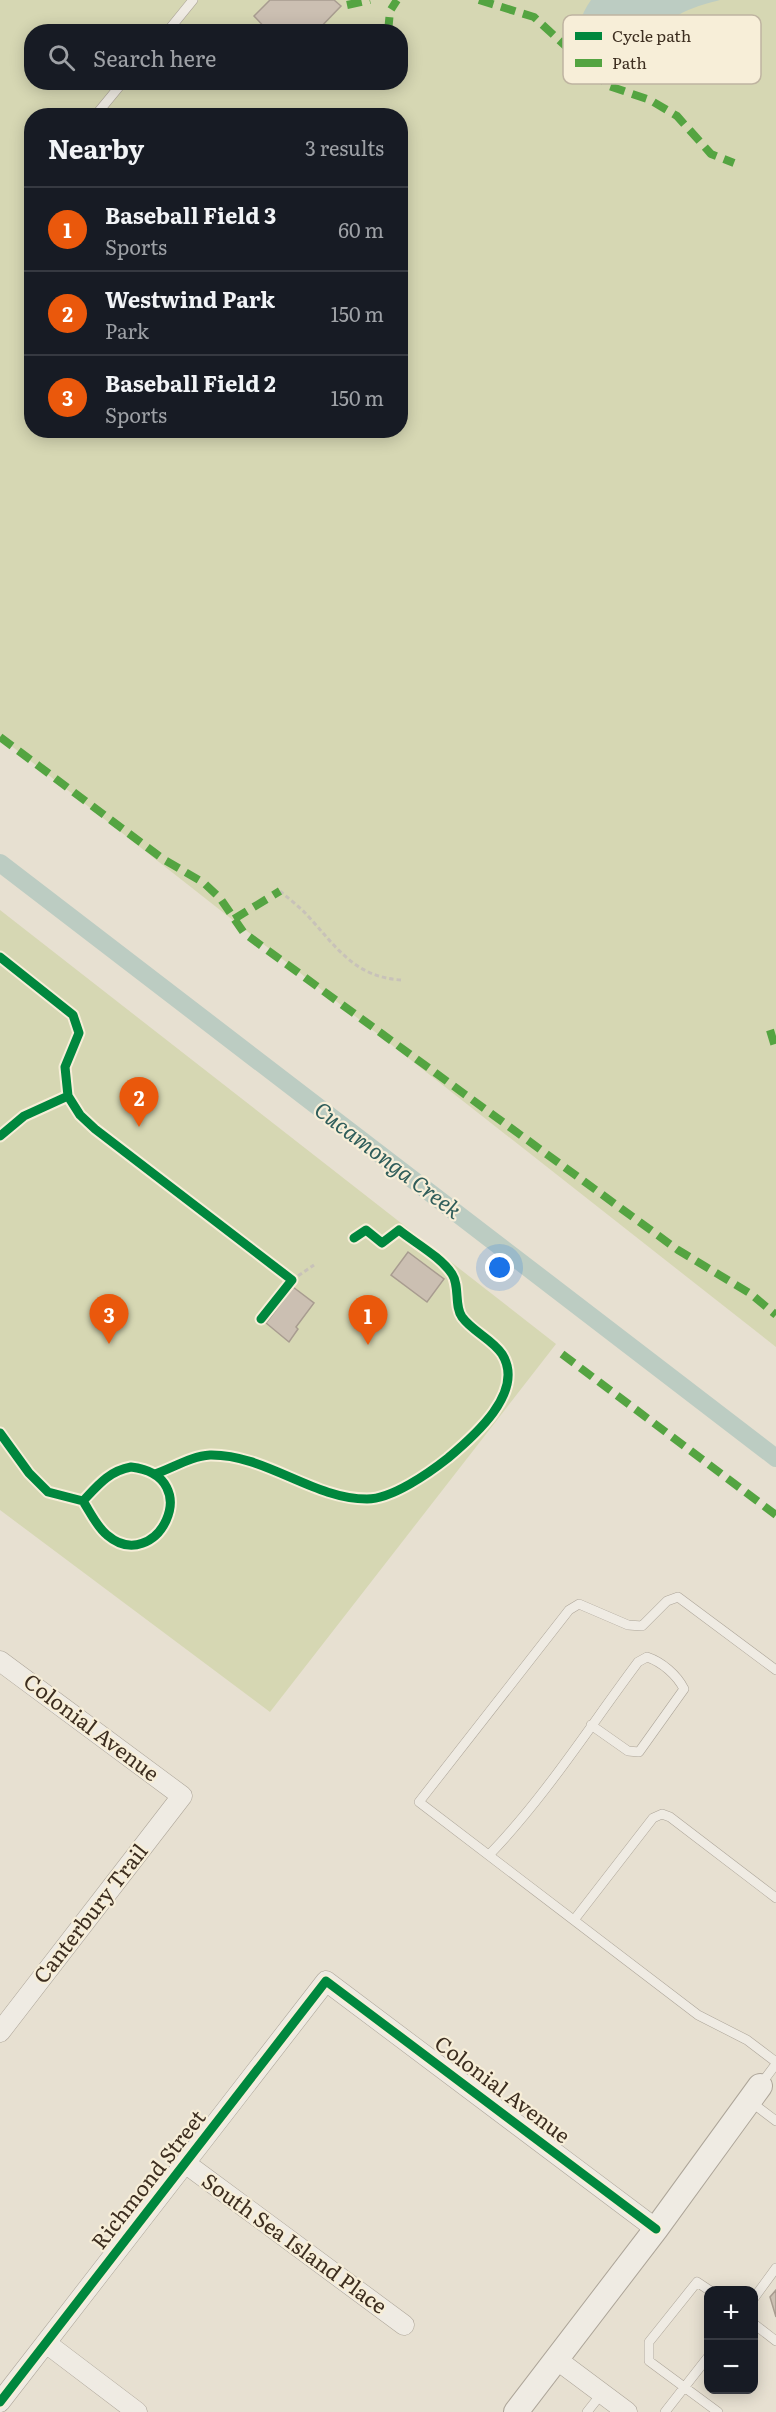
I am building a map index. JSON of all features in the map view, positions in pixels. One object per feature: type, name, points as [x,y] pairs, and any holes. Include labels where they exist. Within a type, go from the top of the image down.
[{"type":"street","name":"Colonial Avenue","points":[[0,1660],[182,1796]]},
{"type":"street","name":"Canterbury Trail","points":[[0,2032],[182,1796]]},
{"type":"street","name":"Colonial Avenue","points":[[326,1981],[656,2229]]},
{"type":"street","name":"Richmond Street","points":[[0,2402],[326,1981]]},
{"type":"street","points":[[516,2412],[656,2229],[754,2093]]},
{"type":"street","name":"South Sea Island Place","points":[[184,2163],[404,2325]]},
{"type":"street","points":[[46,2343],[137,2412]]},
{"type":"street","points":[[556,2359],[627,2412]]},
{"type":"lane","points":[[173,24],[193,0]]},
{"type":"lane","points":[[102,108],[116,90]]},
{"type":"lane","points":[[776,1670],[678,1597],[667,1601],[642,1626],[628,1625],[579,1604],[569,1610],[419,1802],[698,2015],[747,2040],[776,2063],[754,2093],[776,2121]]},
{"type":"lane","points":[[489,1855],[513,1830],[591,1725],[638,1662],[647,1657],[656,1660],[679,1680],[684,1689],[639,1752],[628,1751],[591,1725]]},
{"type":"lane","points":[[574,1920],[653,1818],[662,1814],[670,1817],[776,1898]]},
{"type":"lane","points":[[758,2291],[776,2268]]},
{"type":"lane","points":[[704,2287],[697,2282],[649,2342],[649,2361],[718,2412]]},
{"type":"lane","points":[[758,2328],[776,2341]]},
{"type":"lane","points":[[665,2412],[704,2362]]},
{"type":"lane","points":[[587,2412],[602,2393]]},
{"type":"path","points":[[280,891],[307,915],[333,947],[365,971],[380,979],[401,980]]},
{"type":"path","points":[[283,1273],[289,1284],[314,1265]]},
{"type":"green space","points":[[0,0],[776,0],[776,1347],[0,737]]},
{"type":"green space","points":[[0,910],[556,1344],[270,1712],[0,1510]]},
{"type":"shaded area","points":[[591,0],[720,0],[695,7],[678,15],[583,15]]},
{"type":"building","points":[[270,0],[334,0],[341,6],[324,24],[262,24],[254,16]]},
{"type":"building","points":[[408,1252],[444,1279],[427,1302],[391,1275]]},
{"type":"building","points":[[293,1287],[314,1303],[296,1327],[298,1329],[289,1342],[266,1323]]},
{"type":"building","points":[[776,2290],[776,2317],[770,2297]]},
{"type":"waterway","name":"Cucamonga Creek","points":[[0,863],[776,1458]]},
{"type":"marked path","points":[[347,5],[370,0]]},
{"type":"marked path","points":[[389,24],[390,11],[397,0]]},
{"type":"marked path","points":[[479,0],[534,17],[563,44]]},
{"type":"marked path","points":[[607,84],[650,100],[677,116],[711,154],[734,163]]},
{"type":"marked path","points":[[0,737],[163,859],[204,883],[220,898],[244,933],[678,1250],[751,1294],[776,1315]]},
{"type":"marked path","points":[[234,919],[280,891]]},
{"type":"marked path","points":[[770,1030],[776,1050]]},
{"type":"marked path","points":[[562,1354],[776,1515]]},
{"type":"cycle path","points":[[0,957],[73,1015],[79,1033],[65,1067],[68,1096]]},
{"type":"cycle path","points":[[0,1136],[24,1116],[68,1096],[80,1115],[95,1129],[292,1280],[261,1319]]},
{"type":"cycle path","points":[[155,1474],[203,1456],[230,1457],[270,1468],[327,1492],[347,1497],[377,1498],[399,1490],[431,1471],[482,1426],[502,1398],[507,1383],[508,1369],[498,1349],[462,1317],[452,1274],[435,1256],[399,1230],[382,1243],[366,1230],[354,1238]]},
{"type":"cycle path","points":[[0,1433],[29,1473],[48,1492],[83,1501]]},
{"type":"cycle path","points":[[131,1467],[154,1474],[167,1487],[170,1504],[166,1520],[156,1534],[142,1543],[125,1545],[103,1532],[83,1501],[110,1475],[131,1467]]},
{"type":"cycle path","points":[[0,2402],[326,1981],[656,2229]]},
{"type":"place","name":"Westwind Park","points":[[139,1127]]},
{"type":"place","name":"Baseball Field 2","points":[[109,1344]]},
{"type":"place","name":"Baseball Field 3","points":[[368,1345]]}]
